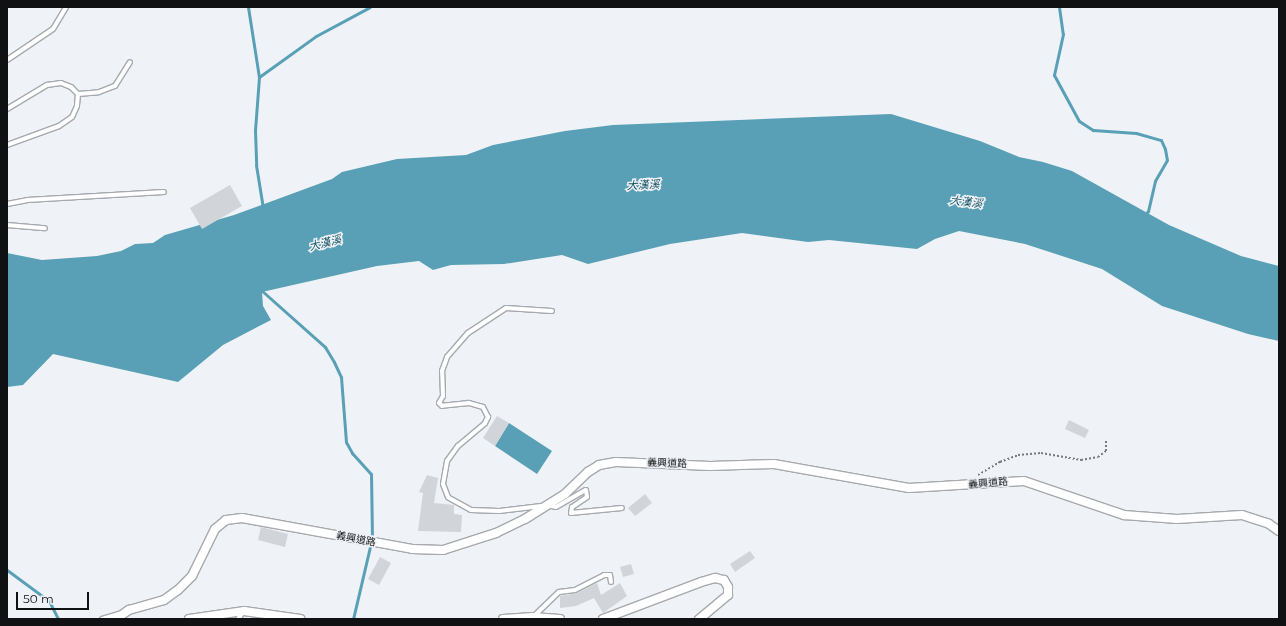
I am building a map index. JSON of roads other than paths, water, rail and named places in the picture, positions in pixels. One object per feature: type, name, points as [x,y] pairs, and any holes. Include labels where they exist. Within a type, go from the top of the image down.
[{"type":"street","name":"義興道路","points":[[119,616],[164,600],[178,590],[192,576],[215,528],[226,520],[242,518],[430,550],[467,544],[496,533],[565,494],[588,472],[599,465],[616,462],[710,466],[774,464],[909,488],[1024,481],[1124,515],[1177,519],[1242,515],[1269,524],[1279,531]]},
{"type":"street","points":[[603,619],[701,582],[715,578],[724,580],[728,587],[728,595],[699,619]]},
{"type":"street","points":[[189,619],[244,611],[300,619]]},
{"type":"street","points":[[503,619],[533,617],[560,619]]},
{"type":"lane","points":[[7,60],[53,29],[66,7]]},
{"type":"lane","points":[[78,94],[99,92],[115,86],[130,62]]},
{"type":"lane","points":[[7,109],[47,85],[61,83],[71,87],[78,94],[77,106],[72,117],[60,126],[7,145]]},
{"type":"lane","points":[[7,204],[28,200],[164,192]]},
{"type":"lane","points":[[7,225],[45,228]]},
{"type":"lane","points":[[552,311],[506,308],[468,333],[447,356],[442,371],[443,396],[439,403],[442,406],[469,403],[483,407],[488,417],[485,423],[458,446],[447,461],[443,484],[448,497],[471,510],[500,511],[547,505],[556,507],[586,490],[587,497],[572,507],[571,513],[622,508]]},
{"type":"lane","points":[[533,617],[560,592],[575,590],[604,575],[610,575],[611,582]]},
{"type":"lane","points":[[238,619],[244,611]]},
{"type":"lane","points":[[102,619],[119,616]]},
{"type":"water","name":"大漢溪","points":[[891,114],[980,141],[1019,157],[1043,162],[1072,171],[1169,225],[1241,256],[1279,266],[1279,341],[1248,334],[1162,306],[1102,269],[1025,244],[959,231],[935,239],[917,249],[829,240],[808,242],[742,233],[670,244],[588,264],[562,255],[504,264],[451,265],[433,270],[419,261],[377,266],[262,292],[263,306],[271,320],[223,345],[178,382],[53,354],[23,385],[7,387],[7,253],[42,260],[97,256],[121,251],[135,244],[153,243],[165,235],[234,215],[332,179],[342,172],[397,159],[466,155],[493,145],[565,131],[613,125]]},
{"type":"water","points":[[509,423],[552,451],[537,474],[495,446]]},
{"type":"waterway","points":[[248,7],[259,77],[255,130],[256,165],[263,208]]},
{"type":"waterway","points":[[259,77],[316,36],[370,7]]},
{"type":"waterway","points":[[1059,7],[1063,34],[1054,75],[1079,121],[1093,130],[1136,133],[1161,140],[1165,149],[1167,160],[1155,181],[1148,211],[1145,215]]},
{"type":"waterway","points":[[261,290],[325,347],[334,362],[341,377],[346,442],[352,453],[371,474],[372,538],[353,619]]},
{"type":"waterway","points":[[7,570],[49,601],[58,619]]}]
